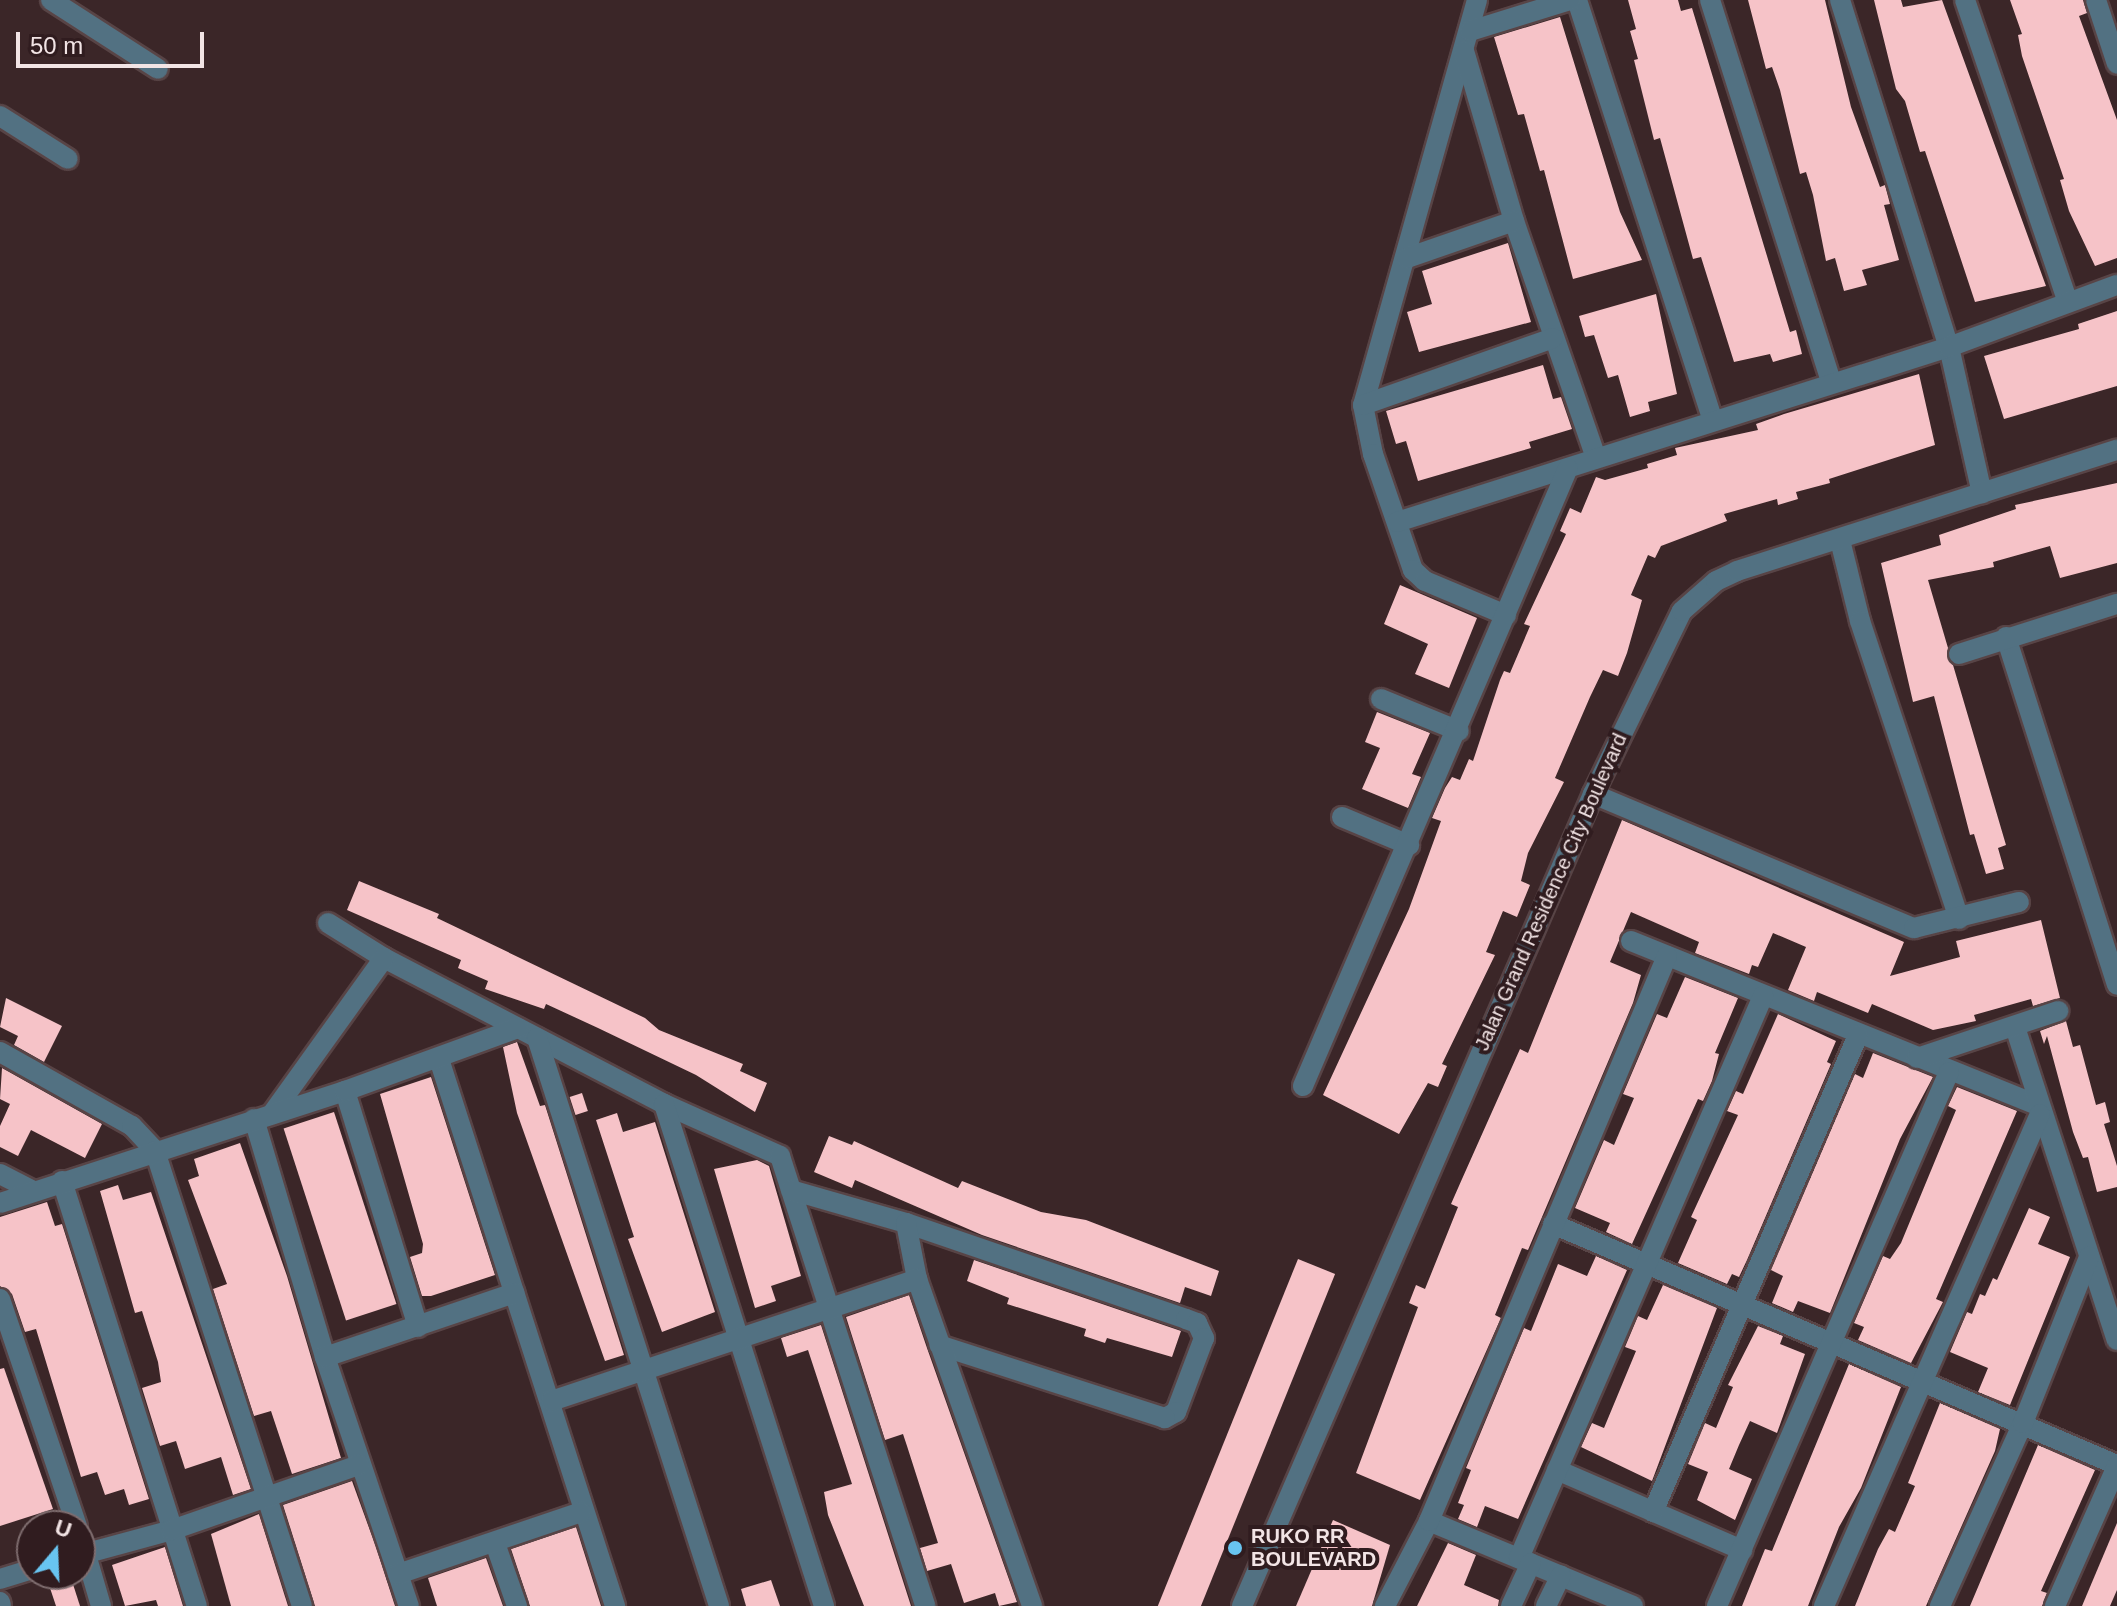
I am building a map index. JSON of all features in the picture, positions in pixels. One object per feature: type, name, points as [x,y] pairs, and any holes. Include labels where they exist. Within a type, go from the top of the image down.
[{"type":"street","points":[[51,0],[158,69]]},
{"type":"street","points":[[1477,0],[1407,258],[1363,405],[1397,522],[1417,575],[1506,615]]},
{"type":"street","points":[[1466,40],[1570,0]]},
{"type":"street","points":[[1577,0],[1712,419]]},
{"type":"street","points":[[1710,0],[1831,382]]},
{"type":"street","points":[[1840,0],[1949,347],[1982,493]]},
{"type":"street","points":[[1965,0],[2068,302]]},
{"type":"street","points":[[2096,0],[2117,64]]},
{"type":"street","points":[[1466,40],[1514,221],[1596,458]]},
{"type":"street","points":[[0,116],[68,159]]},
{"type":"street","points":[[1407,258],[1514,221]]},
{"type":"street","points":[[1397,522],[1712,419],[1949,347],[2117,285]]},
{"type":"street","points":[[1363,405],[1553,338]]},
{"type":"street","name":"Jalan Grand Residence City Boulevard","points":[[1242,1606],[1593,794],[1682,611],[1716,581],[1737,571],[2117,450]]},
{"type":"street","points":[[1303,1086],[1459,731],[1568,468]]},
{"type":"street","points":[[1840,540],[1864,635],[1959,919]]},
{"type":"street","points":[[1959,654],[2117,604]]},
{"type":"street","points":[[2006,637],[2108,927],[2117,985]]},
{"type":"street","points":[[1381,699],[1459,731]]},
{"type":"street","points":[[1593,794],[1914,928],[2019,902]]},
{"type":"street","points":[[1342,817],[1409,845]]},
{"type":"street","points":[[328,923],[384,958],[664,1104],[780,1156],[827,1310],[925,1606]]},
{"type":"street","points":[[1631,941],[2038,1109]]},
{"type":"street","points":[[1385,1606],[1429,1521],[1667,956]]},
{"type":"street","points":[[263,1117],[384,958]]},
{"type":"street","points":[[1511,1606],[1557,1470],[1763,996]]},
{"type":"street","points":[[1917,1058],[2058,1011]]},
{"type":"street","points":[[2015,1027],[2038,1109],[2117,1340]]},
{"type":"street","points":[[0,1203],[31,1190],[345,1091],[518,1028]]},
{"type":"street","points":[[1653,1512],[1858,1035]]},
{"type":"street","points":[[537,1038],[719,1606]]},
{"type":"street","points":[[0,1052],[132,1126],[155,1151],[302,1606]]},
{"type":"street","points":[[439,1059],[551,1401],[581,1512],[615,1606]]},
{"type":"street","points":[[1717,1606],[1949,1072]]},
{"type":"street","points":[[345,1091],[418,1327]]},
{"type":"street","points":[[664,1104],[735,1340],[824,1606]]},
{"type":"street","points":[[1824,1606],[1923,1383],[2038,1109]]},
{"type":"street","points":[[263,1117],[325,1357],[409,1606]]},
{"type":"street","points":[[0,1174],[31,1190]]},
{"type":"street","points":[[62,1181],[197,1606]]},
{"type":"street","points":[[791,1190],[906,1223],[1186,1319],[1197,1323],[1204,1338],[1176,1412],[1165,1418],[939,1345]]},
{"type":"street","points":[[906,1223],[917,1279],[1032,1606]]},
{"type":"street","points":[[1553,1224],[2023,1423],[2117,1466],[2055,1606]]},
{"type":"street","points":[[1940,1606],[2023,1423],[2089,1257]]},
{"type":"street","points":[[551,1401],[643,1373],[917,1279]]},
{"type":"street","points":[[325,1357],[514,1293]]},
{"type":"street","points":[[0,1299],[72,1510]]},
{"type":"street","points":[[96,1544],[172,1530],[359,1465]]},
{"type":"street","points":[[1557,1470],[1742,1550]]},
{"type":"street","points":[[398,1574],[581,1512]]},
{"type":"street","points":[[1429,1521],[1633,1606]]},
{"type":"street","points":[[495,1543],[517,1606]]},
{"type":"street","points":[[1546,1606],[1561,1575]]},
{"type":"building","points":[[1628,0],[1678,0],[1681,11],[1692,8],[1790,332],[1796,330],[1802,354],[1773,362],[1770,354],[1734,362],[1701,257],[1693,259],[1660,138],[1654,140],[1634,60],[1638,59],[1630,31],[1636,29]]},
{"type":"building","points":[[1748,0],[1825,0],[1851,107],[1880,187],[1885,185],[1890,204],[1884,205],[1899,260],[1862,270],[1867,285],[1844,291],[1835,258],[1826,261],[1813,195],[1806,172],[1800,174],[1780,90],[1772,67],[1766,69]]},
{"type":"building","points":[[1874,0],[1901,0],[1903,7],[1942,0],[2046,286],[1975,302],[1925,151],[1920,152],[1905,101],[1896,89]]},
{"type":"building","points":[[2010,0],[2083,0],[2087,13],[2079,16],[2117,120],[2117,258],[2095,266],[2069,211],[2060,180],[2064,179],[2022,56],[2018,35],[2022,34]]},
{"type":"building","points":[[1560,17],[1620,212],[1642,260],[1573,279],[1544,170],[1540,171],[1524,114],[1518,115],[1494,37]]},
{"type":"building","points":[[1508,243],[1531,322],[1419,352],[1407,312],[1432,304],[1422,271]]},
{"type":"building","points":[[1656,294],[1677,394],[1648,402],[1650,411],[1630,417],[1618,375],[1608,378],[1594,335],[1585,337],[1579,316]]},
{"type":"building","points":[[2117,311],[2117,386],[2004,419],[1984,356],[2079,329],[2078,324]]},
{"type":"building","points":[[1543,365],[1553,399],[1561,397],[1572,429],[1529,442],[1531,448],[1418,481],[1406,441],[1396,444],[1386,411]]},
{"type":"building","points":[[1919,374],[1935,445],[1796,492],[1798,499],[1778,505],[1777,499],[1724,514],[1727,521],[1661,546],[1655,558],[1648,555],[1631,595],[1642,600],[1618,676],[1603,670],[1590,697],[1555,778],[1564,782],[1528,853],[1521,881],[1530,885],[1517,917],[1503,911],[1486,952],[1495,955],[1442,1064],[1447,1066],[1438,1087],[1428,1083],[1399,1134],[1323,1095],[1409,909],[1441,821],[1432,818],[1445,788],[1452,777],[1460,780],[1469,759],[1473,761],[1500,680],[1504,671],[1510,673],[1530,626],[1524,624],[1566,534],[1560,531],[1570,508],[1581,513],[1596,477],[1605,480],[1648,468],[1647,464],[1677,455],[1675,448],[1758,430],[1756,424],[1784,414]]},
{"type":"building","points":[[2117,483],[2117,563],[2060,578],[2050,546],[1993,562],[1994,567],[1928,580],[2006,845],[1998,848],[2004,869],[1986,874],[1974,834],[1970,835],[1934,696],[1913,702],[1881,563],[1941,545],[1939,535],[2016,509],[2015,505]]},
{"type":"building","points":[[1400,585],[1477,618],[1449,688],[1415,674],[1428,644],[1384,624]]},
{"type":"building","points":[[1377,712],[1430,733],[1412,774],[1421,777],[1408,808],[1362,789],[1380,748],[1365,742]]},
{"type":"building","points":[[1622,820],[1904,942],[1890,976],[1960,957],[1956,941],[2041,920],[2060,998],[2033,1006],[2031,999],[1974,1015],[1976,1021],[1933,1030],[1872,1004],[1868,1013],[1817,992],[1814,1001],[1788,990],[1806,947],[1773,933],[1758,967],[1752,965],[1749,974],[1695,953],[1699,942],[1631,912],[1610,962],[1641,975],[1633,1003],[1528,1250],[1522,1248],[1495,1315],[1501,1318],[1420,1500],[1356,1473],[1418,1307],[1409,1303],[1416,1285],[1425,1289],[1458,1207],[1451,1204],[1520,1049],[1528,1053]]},
{"type":"building","points":[[359,881],[439,914],[437,918],[645,1018],[659,1030],[743,1064],[740,1071],[767,1083],[755,1112],[696,1075],[546,1004],[544,1009],[485,989],[488,981],[458,968],[461,960],[347,910]]},
{"type":"building","points":[[1685,977],[1738,998],[1715,1053],[1719,1054],[1712,1081],[1703,1101],[1698,1099],[1632,1244],[1606,1232],[1610,1223],[1575,1208],[1604,1140],[1614,1145],[1634,1098],[1623,1094],[1657,1014],[1667,1018]]},
{"type":"building","points":[[6,998],[62,1026],[44,1062],[14,1045],[18,1036],[0,1027]]},
{"type":"building","points":[[1778,1014],[1836,1041],[1827,1062],[1831,1064],[1747,1260],[1739,1277],[1732,1274],[1727,1284],[1678,1263],[1697,1220],[1691,1217],[1738,1115],[1727,1111],[1736,1091],[1743,1094]]},
{"type":"building","points":[[2066,1021],[2073,1047],[2080,1045],[2096,1105],[2105,1102],[2110,1122],[2104,1124],[2117,1166],[2117,1187],[2097,1192],[2088,1157],[2083,1158],[2073,1132],[2047,1036],[2044,1044],[2040,1031]]},
{"type":"building","points":[[517,1042],[540,1106],[545,1105],[624,1355],[605,1361],[517,1113],[503,1047]]},
{"type":"building","points":[[1873,1053],[1933,1077],[1900,1139],[1830,1313],[1798,1301],[1793,1312],[1772,1303],[1783,1276],[1771,1270],[1855,1074],[1863,1078]]},
{"type":"building","points":[[2,1068],[102,1124],[85,1158],[31,1130],[18,1156],[0,1147],[0,1126],[10,1104],[0,1099]]},
{"type":"building","points":[[431,1077],[495,1275],[431,1296],[422,1296],[410,1257],[422,1253],[423,1244],[380,1094]]},
{"type":"building","points":[[1957,1087],[2017,1111],[1936,1299],[1943,1302],[1911,1363],[1858,1340],[1864,1327],[1854,1323],[1883,1256],[1890,1259],[1901,1243],[1956,1110],[1948,1106]]},
{"type":"building","points":[[582,1093],[588,1111],[576,1115],[570,1097]]},
{"type":"building","points":[[334,1112],[396,1304],[346,1320],[284,1128]]},
{"type":"building","points":[[617,1113],[623,1132],[655,1122],[715,1312],[662,1332],[628,1239],[634,1237],[596,1120]]},
{"type":"building","points":[[829,1136],[852,1145],[854,1141],[958,1188],[962,1181],[1041,1212],[1086,1220],[1219,1271],[1211,1296],[1185,1287],[1180,1303],[982,1235],[855,1180],[852,1188],[814,1172]]},
{"type":"building","points":[[240,1143],[287,1276],[341,1458],[292,1474],[271,1411],[254,1416],[213,1289],[227,1284],[188,1180],[199,1176],[194,1159]]},
{"type":"building","points":[[757,1160],[769,1166],[801,1276],[771,1286],[776,1301],[755,1308],[714,1169]]},
{"type":"building","points":[[118,1185],[123,1200],[151,1192],[251,1489],[233,1495],[221,1457],[185,1469],[176,1441],[160,1446],[142,1388],[161,1382],[158,1362],[142,1311],[135,1313],[100,1191]]},
{"type":"building","points":[[47,1202],[55,1226],[62,1224],[149,1499],[129,1505],[124,1489],[105,1495],[97,1472],[81,1477],[36,1329],[25,1332],[12,1294],[0,1286],[0,1217]]},
{"type":"building","points":[[2029,1208],[2050,1217],[2038,1244],[2070,1257],[2010,1405],[1978,1392],[1988,1368],[1950,1352],[1967,1312],[1972,1314],[1980,1294],[1985,1296],[1993,1278],[1997,1280]]},
{"type":"building","points":[[1596,1256],[1627,1270],[1518,1519],[1485,1506],[1477,1527],[1458,1519],[1464,1505],[1458,1503],[1471,1470],[1466,1468],[1524,1328],[1531,1331],[1558,1264],[1587,1276]]},
{"type":"building","points":[[1298,1259],[1335,1274],[1201,1606],[1158,1606]]},
{"type":"building","points":[[974,1260],[1181,1331],[1172,1357],[1107,1338],[1105,1343],[1084,1336],[1086,1329],[1007,1304],[1009,1298],[967,1281]]},
{"type":"building","points":[[1663,1285],[1717,1308],[1652,1481],[1581,1447],[1592,1423],[1604,1428],[1636,1351],[1625,1347],[1638,1316],[1647,1320]]},
{"type":"building","points":[[909,1295],[1017,1602],[999,1606],[995,1593],[964,1603],[951,1564],[927,1571],[920,1548],[938,1543],[903,1434],[885,1440],[846,1317]]},
{"type":"building","points":[[821,1325],[911,1606],[864,1606],[828,1515],[824,1492],[852,1484],[808,1350],[787,1357],[781,1338]]},
{"type":"building","points":[[1758,1326],[1783,1336],[1780,1344],[1805,1354],[1777,1433],[1750,1421],[1739,1445],[1729,1469],[1752,1479],[1735,1520],[1697,1500],[1708,1472],[1688,1464],[1705,1423],[1716,1428],[1733,1387],[1728,1385]]},
{"type":"building","points":[[1849,1364],[1901,1387],[1861,1488],[1839,1527],[1808,1606],[1742,1606],[1765,1549],[1772,1551]]},
{"type":"building","points":[[4,1368],[53,1509],[16,1510],[16,1521],[0,1526],[0,1369]]},
{"type":"building","points":[[1940,1403],[2000,1429],[1995,1451],[1926,1606],[1855,1606],[1878,1549],[1889,1529],[1895,1532],[1915,1486],[1908,1483]]},
{"type":"building","points":[[2038,1445],[2095,1470],[2041,1591],[2047,1593],[2042,1606],[1970,1606]]},
{"type":"building","points":[[352,1481],[395,1606],[315,1606],[283,1505]]},
{"type":"building","points":[[259,1514],[288,1606],[231,1606],[211,1534]]},
{"type":"building","points":[[1333,1520],[1390,1545],[1372,1606],[1296,1606]]},
{"type":"building","points":[[2117,1523],[2117,1590],[2110,1606],[2082,1606]]},
{"type":"building","points":[[576,1527],[601,1606],[530,1606],[511,1549]]},
{"type":"building","points":[[1448,1543],[1476,1555],[1464,1585],[1499,1600],[1498,1606],[1417,1606]]},
{"type":"building","points":[[165,1547],[183,1606],[158,1606],[156,1600],[125,1606],[112,1565]]},
{"type":"building","points":[[486,1558],[503,1606],[437,1606],[428,1578]]},
{"type":"building","points":[[771,1580],[780,1606],[746,1606],[741,1589]]},
{"type":"building","points":[[51,1590],[75,1590],[80,1606],[56,1606]]},
{"type":"place","name":"RUKO RR BOULEVARD","points":[[1235,1548]]}]
